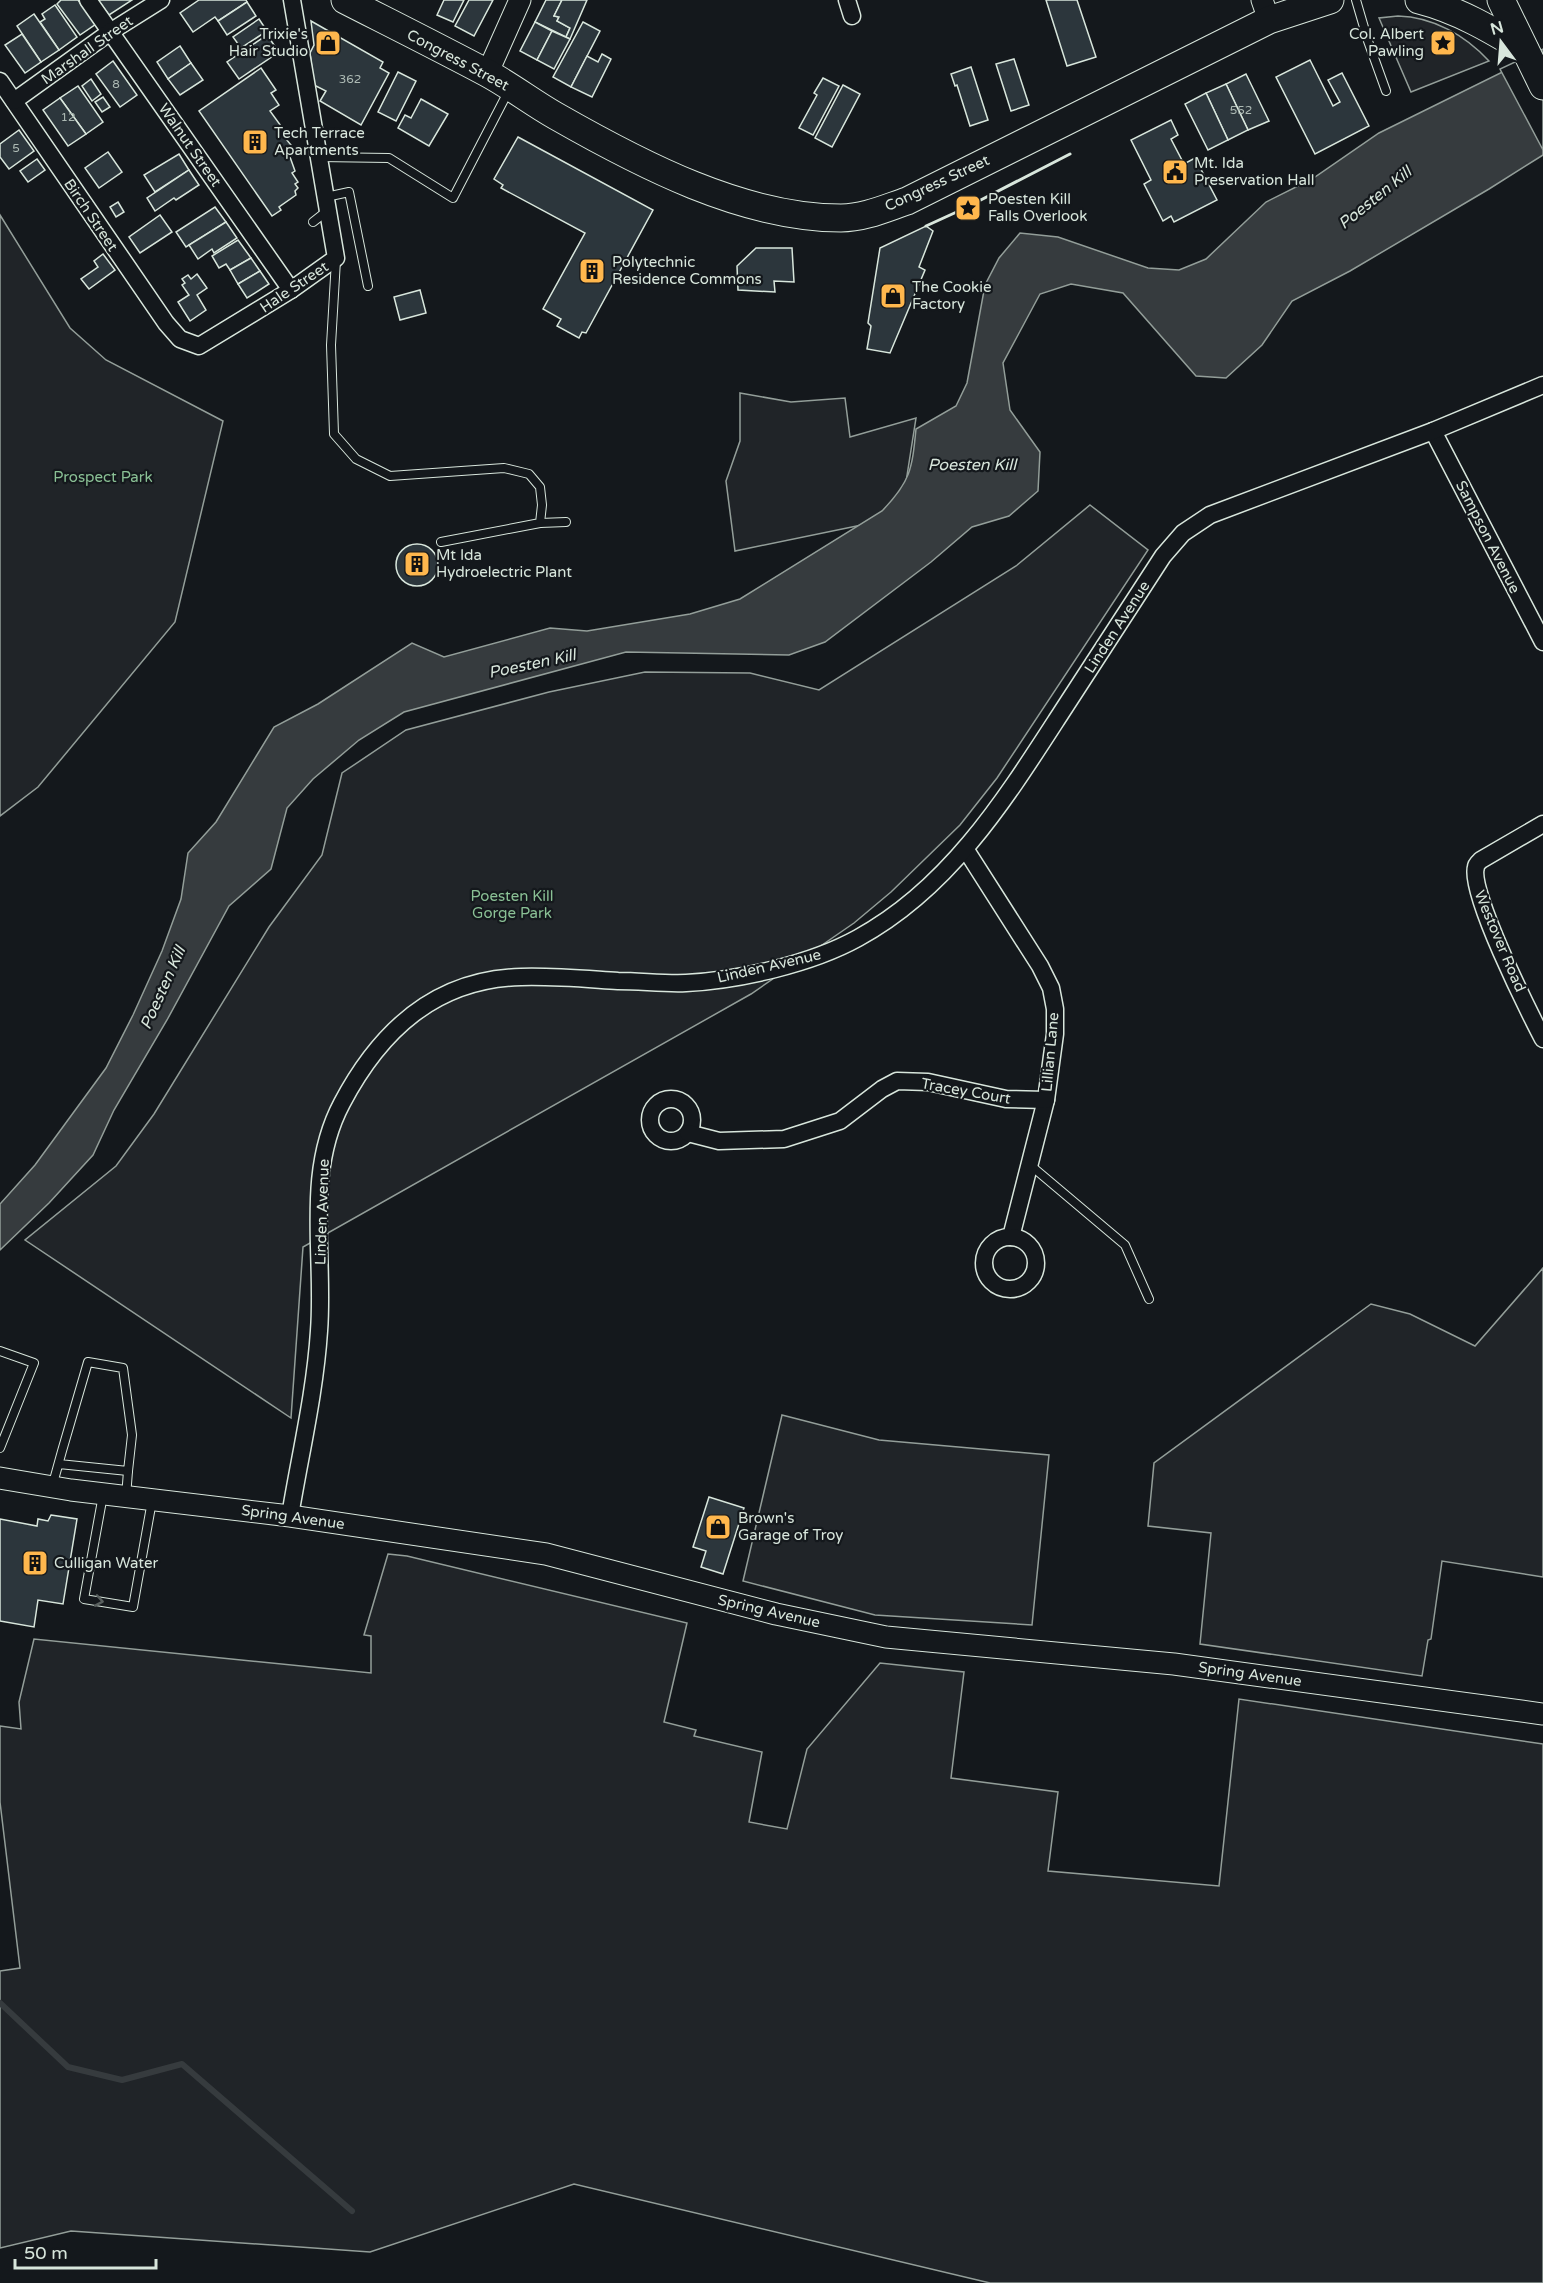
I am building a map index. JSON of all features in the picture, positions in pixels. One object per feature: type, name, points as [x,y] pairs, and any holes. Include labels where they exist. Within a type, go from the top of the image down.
[{"type":"main road","name":"Congress Street","points":[[345,0],[487,74],[556,116],[665,173],[732,198],[787,213],[843,218],[872,213],[907,201],[1265,10],[1330,0]]},
{"type":"main road","points":[[1419,0],[1446,7],[1475,20],[1525,50]]},
{"type":"main road","points":[[1501,0],[1543,86]]},
{"type":"street","name":"Walnut Street","points":[[88,0],[291,290]]},
{"type":"street","name":"Marshall Street","points":[[14,101],[110,32],[160,0]]},
{"type":"street","name":"Hale Street","points":[[188,342],[199,346],[291,290],[336,258],[292,0]]},
{"type":"street","points":[[487,74],[520,0]]},
{"type":"street","name":"Birch Street","points":[[0,81],[166,323],[180,339],[188,342]]},
{"type":"street","name":"Linden Avenue","points":[[290,1516],[316,1367],[320,1328],[320,1169],[327,1138],[341,1104],[376,1048],[402,1021],[428,1003],[461,987],[489,980],[520,977],[685,983],[744,974],[822,956],[861,937],[910,904],[966,850],[1010,792],[1163,556],[1183,533],[1210,515],[1433,431],[1543,385]]},
{"type":"street","name":"Sampson Avenue","points":[[1433,431],[1543,642]]},
{"type":"street","name":"Westover Road","points":[[1543,824],[1481,860],[1476,867],[1476,884],[1485,912],[1543,1039]]},
{"type":"street","name":"Lillian Lane","points":[[966,850],[1040,966],[1051,988],[1054,1009],[1054,1034],[1046,1101],[1011,1237]]},
{"type":"street","name":"Tracey Court","points":[[688,1133],[719,1141],[784,1139],[840,1121],[882,1089],[897,1081],[928,1082],[1006,1099],[1046,1101]]},
{"type":"street","name":"Spring Avenue","points":[[0,1478],[103,1494],[290,1516],[546,1554],[776,1614],[886,1637],[1174,1664],[1543,1714]]},
{"type":"lane","points":[[1356,0],[1386,91]]},
{"type":"lane","points":[[319,157],[389,158],[453,198],[511,88]]},
{"type":"lane","points":[[313,222],[326,198],[349,192],[368,286]]},
{"type":"lane","points":[[336,258],[331,345],[334,434],[356,459],[390,476],[504,468],[529,474],[540,487],[542,505],[540,524]]},
{"type":"lane","points":[[441,542],[540,524],[566,522]]},
{"type":"lane","points":[[1029,1164],[1125,1245],[1149,1299]]},
{"type":"lane","points":[[0,1351],[34,1363],[0,1448]]},
{"type":"lane","points":[[52,1487],[88,1362],[123,1368],[132,1435],[126,1497]]},
{"type":"lane","points":[[59,1464],[128,1471]]},
{"type":"lane","points":[[103,1494],[84,1599],[133,1607],[152,1500]]},
{"type":"green space","points":[[1398,16],[1424,20],[1448,29],[1470,43],[1489,61],[1411,92],[1379,18]]},
{"type":"green space","name":"Prospect Park","points":[[0,215],[70,328],[106,360],[223,421],[175,622],[38,787],[0,816]]},
{"type":"green space","points":[[740,393],[791,402],[845,398],[850,437],[916,418],[901,514],[881,521],[735,551],[726,481],[740,441]]},
{"type":"green space","name":"Poesten Kill Gorge Park","points":[[1090,505],[1148,550],[997,778],[960,825],[891,892],[854,923],[751,994],[303,1247],[291,1418],[25,1240],[116,1166],[154,1114],[269,927],[322,855],[342,773],[406,730],[549,692],[645,672],[750,673],[819,690],[1016,566]]},
{"type":"green space","points":[[1543,1268],[1543,1577],[1442,1561],[1431,1639],[1428,1640],[1422,1676],[1200,1644],[1211,1533],[1148,1526],[1154,1463],[1371,1304],[1410,1314],[1475,1346]]},
{"type":"green space","points":[[782,1415],[879,1440],[1049,1455],[1032,1625],[875,1615],[743,1581]]},
{"type":"green space","points":[[388,1554],[407,1556],[687,1623],[664,1722],[696,1730],[694,1736],[762,1752],[749,1822],[787,1829],[807,1749],[880,1663],[964,1672],[951,1778],[1058,1792],[1048,1871],[1219,1886],[1239,1699],[1543,1744],[1543,2283],[990,2283],[574,2184],[370,2252],[71,2231],[0,2248],[0,1971],[20,1968],[0,1802],[0,1726],[21,1729],[19,1702],[34,1639],[371,1673],[371,1636],[364,1635]]},
{"type":"water","name":"Poesten Kill","points":[[1543,52],[1543,155],[1350,271],[1292,301],[1262,345],[1226,378],[1196,376],[1123,293],[1071,284],[1040,294],[1003,363],[1010,410],[1040,452],[1038,491],[1009,516],[972,527],[931,562],[825,642],[789,655],[626,652],[404,712],[359,740],[313,779],[287,808],[271,869],[229,906],[167,1020],[114,1110],[93,1155],[49,1203],[0,1250],[0,1204],[35,1165],[106,1068],[162,951],[181,899],[188,853],[216,822],[274,727],[318,704],[412,643],[444,657],[550,628],[587,631],[690,614],[740,599],[882,511],[892,501],[911,465],[916,429],[956,406],[967,383],[985,285],[999,258],[1020,233],[1058,237],[1148,268],[1179,270],[1206,259],[1266,202],[1312,179],[1379,133]]},
{"type":"pier","points":[[1543,49],[1543,150],[1500,69]]},
{"type":"building","points":[[61,0],[78,0],[96,24],[80,35],[57,4]]},
{"type":"building","points":[[98,0],[132,0],[109,15]]},
{"type":"building","points":[[199,0],[246,0],[247,2],[218,21],[215,17],[193,32],[180,13]]},
{"type":"building","points":[[444,0],[464,0],[453,22],[437,15]]},
{"type":"building","points":[[469,0],[493,0],[474,36],[455,26]]},
{"type":"building","points":[[546,0],[562,0],[554,16],[559,17],[557,21],[570,28],[566,37],[535,22]]},
{"type":"building","points":[[562,0],[587,0],[570,39],[566,37],[570,28],[557,21],[559,17],[554,16]]},
{"type":"building","points":[[1046,0],[1077,0],[1096,57],[1067,66]]},
{"type":"building","points":[[247,2],[256,16],[227,35],[218,21]]},
{"type":"building","points":[[55,5],[77,37],[59,50],[40,22],[45,19],[42,14]]},
{"type":"building","points":[[34,14],[59,50],[41,62],[17,26]]},
{"type":"building","points":[[259,19],[267,31],[241,48],[233,37]]},
{"type":"building","points":[[311,21],[383,62],[380,68],[389,73],[361,125],[320,101],[326,91],[314,85],[310,53],[314,45]]},
{"type":"building","points":[[535,22],[552,31],[537,60],[520,51]]},
{"type":"building","points":[[583,22],[600,31],[571,87],[553,77]]},
{"type":"building","points":[[552,31],[570,39],[554,69],[537,60]]},
{"type":"building","points":[[22,34],[41,62],[25,73],[5,45]]},
{"type":"building","points":[[267,35],[279,52],[239,79],[227,62]]},
{"type":"building","points":[[180,46],[191,63],[168,79],[157,62]]},
{"type":"building","points":[[602,54],[611,59],[592,97],[571,87],[587,56],[598,62]]},
{"type":"building","points":[[1014,59],[1029,105],[1011,111],[996,64]]},
{"type":"building","points":[[1310,60],[1333,106],[1340,102],[1328,80],[1342,73],[1369,126],[1315,154],[1276,77]]},
{"type":"building","points":[[113,61],[137,95],[120,107],[96,74]]},
{"type":"building","points":[[191,63],[203,80],[180,95],[168,79]]},
{"type":"building","points":[[971,67],[988,120],[970,126],[957,85],[955,86],[951,74]]},
{"type":"building","name":"Tech Terrace Apartments","points":[[261,68],[276,90],[271,93],[279,105],[270,111],[289,137],[286,139],[291,145],[287,148],[292,155],[290,157],[295,171],[292,173],[298,182],[295,184],[298,188],[295,191],[296,195],[279,207],[281,210],[272,216],[199,111]]},
{"type":"building","points":[[398,72],[416,81],[396,121],[378,112]]},
{"type":"building","points":[[1246,74],[1269,121],[1248,130],[1226,84]]},
{"type":"building","points":[[823,78],[839,86],[813,135],[799,128],[817,95],[814,93]]},
{"type":"building","points":[[91,79],[101,94],[92,101],[82,86]]},
{"type":"building","points":[[1226,84],[1248,130],[1228,140],[1206,93]]},
{"type":"building","points":[[843,85],[860,94],[832,147],[815,138]]},
{"type":"building","points":[[78,86],[103,122],[86,134],[60,98]]},
{"type":"building","points":[[1206,93],[1228,140],[1208,150],[1185,104]]},
{"type":"building","points":[[103,97],[110,107],[102,112],[95,102]]},
{"type":"building","points":[[60,98],[86,134],[68,146],[43,110]]},
{"type":"building","points":[[421,99],[448,114],[429,146],[398,128],[405,115],[411,118]]},
{"type":"building","name":"Mt. Ida Preservation Hall","points":[[1171,120],[1178,135],[1171,139],[1184,164],[1195,158],[1217,200],[1174,222],[1171,216],[1163,221],[1144,184],[1151,180],[1131,140]]},
{"type":"building","points":[[19,130],[34,151],[9,169],[0,157],[0,144]]},
{"type":"building","name":"Polytechnic Residence Commons","points":[[518,137],[653,210],[586,333],[582,332],[579,338],[557,326],[561,319],[543,309],[585,233],[501,188],[503,185],[494,179]]},
{"type":"building","points":[[108,152],[122,172],[99,188],[85,168]]},
{"type":"building","points":[[179,154],[189,170],[155,192],[144,175]]},
{"type":"building","points":[[37,159],[45,170],[28,182],[20,171]]},
{"type":"building","points":[[189,170],[199,185],[155,211],[147,198]]},
{"type":"building","points":[[118,202],[124,212],[116,217],[110,207]]},
{"type":"building","points":[[215,207],[226,222],[186,247],[176,232]]},
{"type":"building","points":[[160,215],[172,232],[140,253],[129,237]]},
{"type":"building","points":[[226,222],[237,238],[214,253],[212,249],[198,259],[189,245]]},
{"type":"building","name":"The Cookie Factory","points":[[926,226],[933,231],[919,267],[925,270],[890,353],[867,349],[871,326],[868,323],[880,248]]},
{"type":"building","points":[[238,240],[251,258],[230,270],[226,264],[219,268],[212,256]]},
{"type":"building","points":[[756,248],[792,248],[794,282],[774,281],[775,292],[738,290],[737,266]]},
{"type":"building","points":[[103,254],[115,270],[89,289],[81,279],[98,267],[94,261]]},
{"type":"building","points":[[251,258],[260,271],[238,284],[230,270]]},
{"type":"building","points":[[260,271],[269,284],[247,298],[238,284]]},
{"type":"building","points":[[197,274],[207,288],[197,295],[206,310],[190,321],[178,302],[189,295],[182,285],[185,283],[182,279],[188,275],[191,279]]},
{"type":"building","points":[[420,290],[426,313],[400,320],[394,297]]},
{"type":"building","name":"Mt Ida Hydroelectric Plant","points":[[417,544],[425,545],[432,550],[437,557],[437,573],[432,580],[425,585],[417,586],[409,585],[402,580],[397,573],[396,565],[397,557],[402,550],[409,545]]},
{"type":"building","name":"Brown's Garage of Troy","points":[[709,1497],[744,1508],[723,1574],[701,1567],[706,1551],[693,1547]]},
{"type":"building","name":"Culligan Water","points":[[51,1515],[77,1519],[63,1604],[38,1600],[34,1627],[0,1621],[0,1519],[37,1526],[38,1519],[48,1521]]},
{"type":"waterway","points":[[0,2003],[68,2067],[122,2080],[182,2064],[352,2211]]},
{"type":"wall","points":[[926,226],[961,210],[969,213],[973,211],[973,204],[1070,154]]},
{"type":"place","name":"Trixie's Hair Studio","points":[[328,43]]},
{"type":"place","name":"Col. Albert Pawling","points":[[1443,43]]},
{"type":"place","name":"Tech Terrace Apartments","points":[[255,142]]},
{"type":"place","name":"Mt. Ida Preservation Hall","points":[[1175,172]]},
{"type":"place","name":"Poesten Kill Falls Overlook","points":[[968,208]]},
{"type":"place","name":"Polytechnic Residence Commons","points":[[592,271]]},
{"type":"place","name":"The Cookie Factory","points":[[893,296]]},
{"type":"place","name":"Mt Ida Hydroelectric Plant","points":[[417,564]]},
{"type":"place","name":"Brown's Garage of Troy","points":[[718,1527]]},
{"type":"place","name":"Culligan Water","points":[[35,1563]]}]
